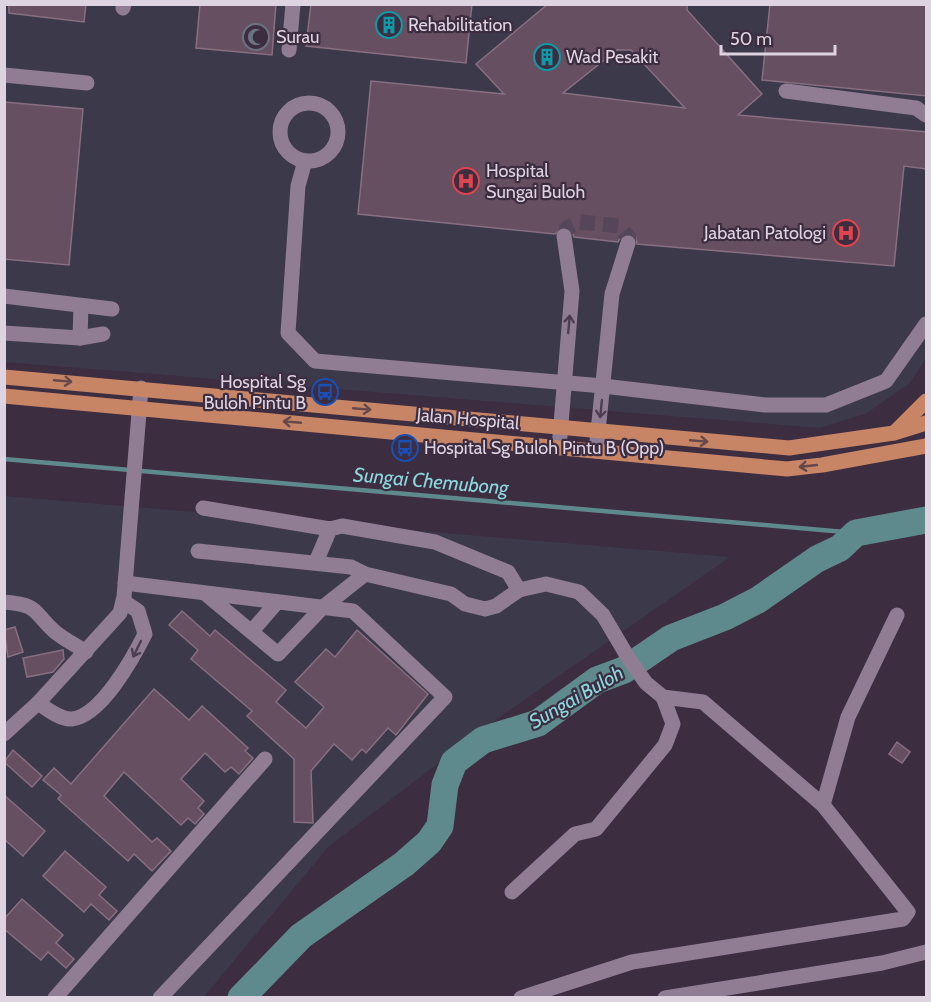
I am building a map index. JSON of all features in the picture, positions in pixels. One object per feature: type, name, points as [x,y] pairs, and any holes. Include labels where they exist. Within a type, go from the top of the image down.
[{"type":"main road","name":"Jalan Hospital","points":[[4,376],[789,448],[894,433],[927,423]]},
{"type":"main road","name":"Jalan Hospital","points":[[4,396],[787,469],[927,446]]},
{"type":"main road","points":[[894,433],[927,401]]},
{"type":"main road","points":[[895,452],[927,454]]},
{"type":"street","points":[[289,50],[293,4]]},
{"type":"street","points":[[4,75],[87,83]]},
{"type":"street","points":[[786,91],[916,108],[927,114]]},
{"type":"street","points":[[305,160],[298,186],[288,333],[315,361],[564,382],[765,405],[826,405],[886,381],[927,324]]},
{"type":"street","points":[[559,448],[572,291],[564,236]]},
{"type":"street","points":[[596,451],[612,294],[628,243]]},
{"type":"street","points":[[4,296],[112,309]]},
{"type":"street","points":[[80,338],[81,306]]},
{"type":"street","points":[[4,333],[80,338],[103,334]]},
{"type":"street","points":[[4,735],[38,703],[120,613],[125,583],[141,388]]},
{"type":"street","points":[[203,508],[330,529],[342,526],[435,542],[508,572],[519,590]]},
{"type":"street","points":[[316,562],[330,529]]},
{"type":"street","points":[[198,551],[351,567],[365,574],[451,594],[465,604],[485,609],[519,590],[546,584],[579,592],[603,615],[641,676],[663,697],[673,724],[665,745],[596,829],[575,834],[513,892]]},
{"type":"street","points":[[207,595],[278,654],[322,608],[365,574]]},
{"type":"street","points":[[125,583],[207,595],[353,611],[445,697],[160,998]]},
{"type":"street","points":[[38,703],[59,716],[71,719],[82,715],[109,692],[128,668],[145,634],[138,611],[123,601]]},
{"type":"street","points":[[4,602],[24,603],[41,614],[54,630],[86,652]]},
{"type":"street","points":[[252,631],[277,603]]},
{"type":"street","points":[[823,805],[848,717],[897,615]]},
{"type":"street","points":[[521,998],[632,962],[903,919],[908,912],[823,805],[703,702],[663,697]]},
{"type":"street","points":[[55,998],[265,759]]},
{"type":"street","points":[[665,998],[882,963],[927,952]]},
{"type":"shaded area","name":"Hospital Sungai Buloh","points":[[4,5],[926,5],[926,358],[910,383],[867,413],[820,428],[5,362]]},
{"type":"shaded area","points":[[4,496],[730,557],[497,719],[328,847],[204,997],[5,997]]},
{"type":"building","points":[[9,4],[86,4],[84,22],[9,13]]},
{"type":"building","points":[[200,4],[276,4],[272,55],[196,48]]},
{"type":"building","name":"Rehabilitation","points":[[311,4],[472,4],[466,63],[306,46]]},
{"type":"building","points":[[548,4],[687,4],[687,10],[762,94],[738,115],[927,132],[926,169],[904,166],[894,266],[637,244],[636,237],[630,234],[622,235],[618,242],[574,237],[571,230],[563,226],[555,234],[358,214],[371,81],[504,94],[476,64]],"holes":[[[617,50],[631,50],[685,108],[563,93]]]},
{"type":"building","points":[[770,4],[927,4],[927,96],[762,80]]},
{"type":"building","points":[[4,102],[83,109],[69,265],[4,259]]},
{"type":"building","points":[[182,611],[210,636],[215,630],[286,690],[276,702],[306,728],[324,707],[295,682],[326,649],[335,657],[357,630],[428,694],[396,735],[388,728],[366,753],[362,749],[352,760],[334,744],[311,771],[313,823],[294,822],[294,759],[247,716],[252,711],[191,659],[198,650],[169,625]]},
{"type":"building","points":[[15,627],[23,652],[8,657],[4,630]]},
{"type":"building","points":[[63,650],[64,659],[53,672],[27,677],[23,658]]},
{"type":"building","points":[[154,689],[189,720],[202,706],[248,748],[245,751],[253,758],[239,774],[231,767],[225,772],[205,753],[181,779],[204,801],[198,808],[204,814],[195,824],[188,818],[181,825],[124,772],[104,796],[152,842],[157,838],[171,851],[152,871],[134,854],[128,861],[58,799],[61,795],[43,780],[54,768],[71,784]]},
{"type":"building","points":[[897,742],[910,752],[902,763],[889,754]]},
{"type":"building","points":[[13,750],[42,776],[32,787],[4,762]]},
{"type":"building","points":[[4,795],[45,831],[23,856],[4,839]]},
{"type":"building","points":[[65,851],[106,887],[99,895],[117,911],[109,920],[91,904],[84,912],[43,876]]},
{"type":"building","points":[[22,899],[63,935],[56,943],[74,959],[66,968],[48,952],[41,960],[4,929],[4,919]]},
{"type":"waterway","name":"Sungai Chemubong","points":[[4,459],[856,533]]},
{"type":"waterway","name":"Sungai Buloh","points":[[241,998],[301,936],[404,864],[429,842],[440,826],[445,785],[454,762],[483,740],[538,723],[597,680],[624,670],[671,638],[725,617],[758,600],[817,559],[840,548],[856,533],[926,520]]},
{"type":"tunnel","points":[[564,236],[567,228],[580,222],[619,226],[629,238],[628,243]]},
{"type":"place","name":"Rehabilitation","points":[[389,25]]},
{"type":"place","name":"Surau","points":[[256,37]]},
{"type":"place","name":"Wad Pesakit","points":[[547,57]]},
{"type":"place","name":"Hospital Sungai Buloh","points":[[466,181]]},
{"type":"place","name":"Jabatan Patologi","points":[[846,233]]},
{"type":"place","name":"Hospital Sg Buloh Pintu B","points":[[325,392]]},
{"type":"place","name":"Hospital Sg Buloh Pintu B (Opp)","points":[[405,448]]}]
